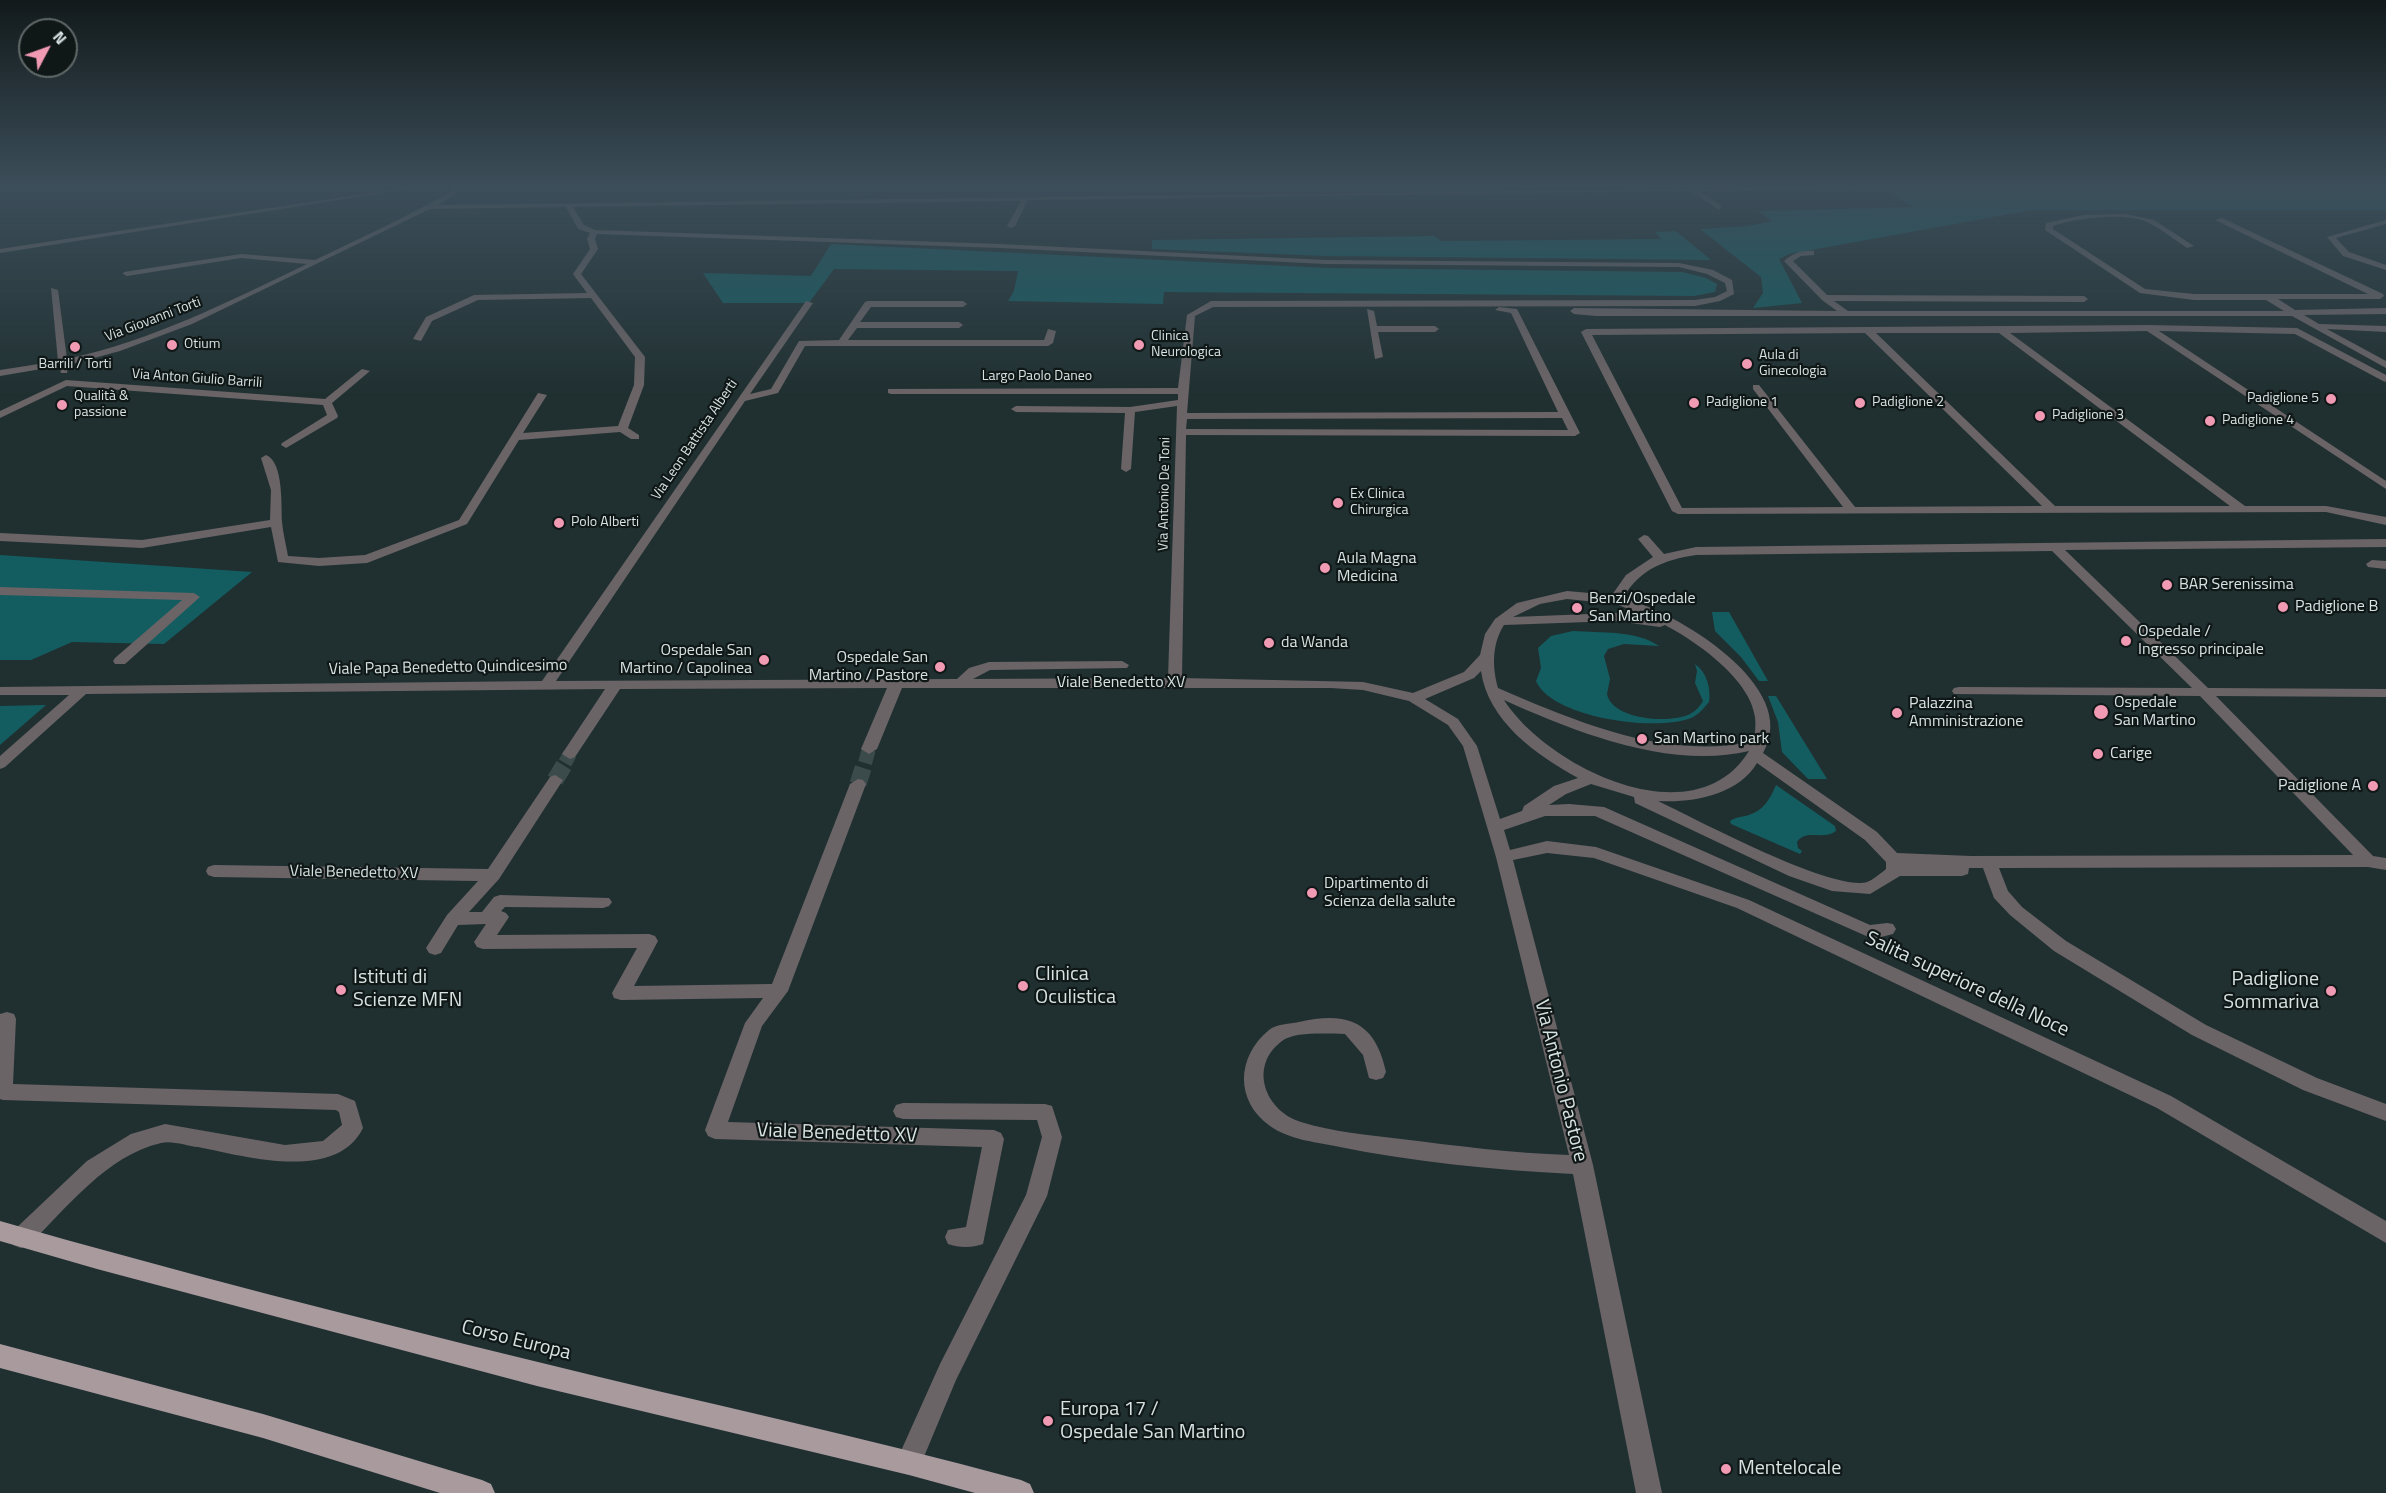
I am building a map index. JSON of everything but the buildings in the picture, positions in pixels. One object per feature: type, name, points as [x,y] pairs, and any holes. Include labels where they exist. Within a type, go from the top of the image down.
[{"type":"main road","name":"Corso Europa","points":[[11,1234],[537,1374],[909,1462],[1022,1493]]},
{"type":"main road","points":[[0,1356],[263,1426],[482,1493]]},
{"type":"street","points":[[127,274],[237,257]]},
{"type":"street","points":[[249,257],[316,262]]},
{"type":"street","name":"Via Giovanni Torti","points":[[62,364],[103,354],[161,335],[327,257]]},
{"type":"street","points":[[589,257],[577,274],[640,357],[639,385],[622,429]]},
{"type":"street","points":[[1217,257],[1326,262],[1679,265],[1710,272],[1730,282],[1731,292],[1717,299],[1695,303],[1369,307],[1378,357]]},
{"type":"street","points":[[1795,257],[1788,261],[1825,298],[1845,313]]},
{"type":"street","points":[[2090,257],[2143,291],[2194,297],[2380,296],[2297,257]]},
{"type":"street","points":[[2354,257],[2386,268]]},
{"type":"street","points":[[0,415],[66,383],[54,290]]},
{"type":"street","points":[[418,339],[429,319],[477,297],[592,295]]},
{"type":"street","points":[[2268,297],[2313,325],[2386,364]]},
{"type":"street","points":[[1825,298],[2084,299]]},
{"type":"street","name":"Via Leon Battista Alberti","points":[[546,685],[809,303]]},
{"type":"street","points":[[842,343],[867,304],[963,304]]},
{"type":"street","name":"Via Antonio De Toni","points":[[1175,682],[1182,416],[1191,315],[1198,309],[1211,304],[1369,307]]},
{"type":"street","points":[[1514,307],[1596,313],[2061,316],[2386,311]]},
{"type":"street","points":[[1182,432],[1575,433],[1514,307]]},
{"type":"street","points":[[2061,316],[2076,329]]},
{"type":"street","points":[[854,325],[959,325]]},
{"type":"street","points":[[2313,325],[2386,329]]},
{"type":"street","points":[[2148,328],[2386,486]]},
{"type":"street","points":[[2386,379],[2297,331],[2148,328],[1869,332],[1586,332],[1678,511],[2326,509],[2386,521]]},
{"type":"street","points":[[2339,328],[2386,353]]},
{"type":"street","points":[[1374,329],[1435,329]]},
{"type":"street","points":[[2001,330],[2242,509]]},
{"type":"street","points":[[741,399],[776,391],[802,343],[1048,343],[1051,332]]},
{"type":"street","points":[[1869,332],[2051,509]]},
{"type":"street","points":[[0,373],[62,364]]},
{"type":"street","points":[[286,445],[333,416],[327,402],[365,371]]},
{"type":"street","name":"Via Anton Giulio Barrili","points":[[66,383],[327,402]]},
{"type":"street","points":[[1756,387],[1851,510]]},
{"type":"street","name":"Largo Paolo Daneo","points":[[891,391],[1183,397]]},
{"type":"street","points":[[266,458],[277,490],[276,523],[282,559],[319,562],[367,560],[463,522],[542,395]]},
{"type":"street","points":[[1016,409],[1130,410],[1183,397]]},
{"type":"street","points":[[1126,469],[1130,410]]},
{"type":"street","points":[[1182,416],[1565,415]]},
{"type":"street","points":[[516,437],[622,429],[635,436]]},
{"type":"street","points":[[0,537],[141,544],[276,523]]},
{"type":"street","points":[[1644,538],[1660,557]]},
{"type":"street","points":[[1615,600],[1638,568],[1660,557],[1696,551],[1763,548],[2386,543]]},
{"type":"street","points":[[2054,546],[2205,693],[2368,861]]},
{"type":"street","points":[[2372,564],[2386,565]]},
{"type":"street","points":[[0,591],[194,597],[120,660]]},
{"type":"street","points":[[1625,791],[1653,797],[1685,796],[1713,789],[1735,779],[1758,749],[1765,727],[1760,708],[1749,687],[1719,654],[1688,633],[1657,616],[1615,600],[1583,595],[1548,597],[1517,608],[1500,621],[1489,636],[1486,657],[1492,690],[1500,706],[1530,738],[1561,763],[1794,872],[1832,885],[1870,888],[1885,880],[1894,864]]},
{"type":"street","points":[[1500,621],[1616,617],[1656,622],[1688,633]]},
{"type":"street","points":[[1414,698],[1469,675],[1486,657]]},
{"type":"street","points":[[959,684],[974,671],[989,666],[1122,665]]},
{"type":"street","name":"Viale Benedetto XV","points":[[896,684],[1175,682],[1352,685],[1414,698]]},
{"type":"street","points":[[869,749],[896,684]]},
{"type":"street","name":"Viale Papa Benedetto Quindicesimo","points":[[0,691],[896,684]]},
{"type":"street","points":[[570,753],[615,685]]},
{"type":"street","points":[[1492,690],[1549,716],[1675,750],[1700,753],[1758,749],[1862,828],[1882,845],[1894,864]]},
{"type":"street","points":[[0,764],[81,691]]},
{"type":"street","points":[[1959,691],[2386,693]]},
{"type":"street","name":"Via Antonio Pastore","points":[[1414,698],[1453,722],[1470,746],[1504,857],[1582,1165],[1649,1493]]},
{"type":"street","points":[[1522,815],[1560,790],[1592,778]]},
{"type":"street","points":[[435,948],[453,919],[493,874],[555,780]]},
{"type":"street","name":"Viale Benedetto XV","points":[[858,784],[779,990],[754,1023],[715,1130],[994,1139],[975,1237],[957,1237]]},
{"type":"street","points":[[1495,827],[1540,810],[1570,808],[1599,811],[1864,930],[1873,933],[1887,929]]},
{"type":"street","name":"Salita superiore della Noce","points":[[1504,857],[1547,847],[1596,852],[1743,904],[2164,1102],[2386,1233]]},
{"type":"street","points":[[1894,864],[1962,870],[1980,862],[2368,861],[2386,864]]},
{"type":"street","points":[[1980,862],[2000,894],[2016,911],[2060,946],[2199,1030],[2310,1084],[2386,1113]]},
{"type":"street","name":"Viale Benedetto XV","points":[[214,871],[493,874]]},
{"type":"street","points":[[487,917],[500,901],[603,902]]},
{"type":"street","points":[[453,919],[500,916],[483,942],[649,941],[621,993],[779,990]]},
{"type":"street","points":[[7,1018],[3,1092],[338,1102],[348,1107],[354,1128],[328,1149],[285,1154],[165,1133],[131,1143],[94,1167],[11,1234]]},
{"type":"street","points":[[1376,1072],[1372,1052],[1350,1027],[1314,1026],[1277,1034],[1256,1058],[1254,1083],[1260,1104],[1278,1121],[1298,1130],[1362,1143],[1498,1161],[1582,1165]]},
{"type":"street","points":[[903,1111],[1045,1112],[1053,1137],[1036,1196],[948,1372],[909,1462]]},
{"type":"shaded area","points":[[823,257],[1093,257],[1328,268],[1682,272],[1706,278],[1717,284],[1715,292],[1694,296],[1164,292],[1163,304],[1008,301],[1014,291],[1018,271],[834,269],[809,303],[723,303],[703,273],[811,276]]},
{"type":"shaded area","points":[[1391,257],[1707,257],[1711,260]]},
{"type":"shaded area","points":[[1735,257],[1784,257],[1779,259],[1802,303],[1753,308],[1763,293],[1761,277]]},
{"type":"shaded area","points":[[0,555],[252,572],[164,644],[72,642],[31,660],[0,660]]},
{"type":"shaded area","points":[[1712,612],[1729,612],[1768,681],[1759,681],[1741,657],[1715,631]]},
{"type":"shaded area","points":[[1573,631],[1629,635],[1640,637],[1659,646],[1624,644],[1608,649],[1604,656],[1610,679],[1607,694],[1611,703],[1619,710],[1643,718],[1656,719],[1681,717],[1692,713],[1703,701],[1695,683],[1697,671],[1695,664],[1703,671],[1707,681],[1709,702],[1691,718],[1675,722],[1654,723],[1606,719],[1562,704],[1546,694],[1536,681],[1541,668],[1538,648],[1551,636]]},
{"type":"shaded area","points":[[1768,696],[1776,696],[1827,779],[1808,779],[1782,752],[1778,722]]},
{"type":"shaded area","points":[[46,705],[0,745],[0,706]]},
{"type":"shaded area","points":[[1776,785],[1835,826],[1836,831],[1831,834],[1801,838],[1797,842],[1798,848],[1802,851],[1800,854],[1731,824],[1730,821],[1754,813],[1763,807]]},
{"type":"tunnel","points":[[865,763],[869,749]]},
{"type":"tunnel","points":[[565,763],[570,754]]},
{"type":"tunnel","points":[[555,780],[566,762]]},
{"type":"tunnel","points":[[858,784],[865,762]]},
{"type":"place","name":"Otium","points":[[172,345]]},
{"type":"place","name":"Clinica Neurologica","points":[[1139,345]]},
{"type":"place","name":"Barrili / Torti","points":[[75,347]]},
{"type":"place","name":"Aula di Ginecologia","points":[[1747,364]]},
{"type":"place","name":"Padiglione 5","points":[[2331,399]]},
{"type":"place","name":"Padiglione 1","points":[[1694,403]]},
{"type":"place","name":"Padiglione 2","points":[[1860,403]]},
{"type":"place","name":"Qualità & passione","points":[[62,405]]},
{"type":"place","name":"Padiglione 3","points":[[2040,416]]},
{"type":"place","name":"Padiglione 4","points":[[2210,421]]},
{"type":"place","name":"Ex Clinica Chirurgica","points":[[1338,503]]},
{"type":"place","name":"Polo Alberti","points":[[559,523]]},
{"type":"place","name":"Aula Magna Medicina","points":[[1325,568]]},
{"type":"place","name":"BAR Serenissima","points":[[2167,585]]},
{"type":"place","name":"Padiglione B","points":[[2283,607]]},
{"type":"place","name":"Benzi/Ospedale San Martino","points":[[1577,608]]},
{"type":"place","name":"Ospedale / Ingresso principale","points":[[2126,641]]},
{"type":"place","name":"da Wanda","points":[[1269,643]]},
{"type":"place","name":"Ospedale San Martino / Capolinea","points":[[764,660]]},
{"type":"place","name":"Ospedale San Martino / Pastore","points":[[940,667]]},
{"type":"place","name":"Ospedale San Martino","points":[[2101,712]]},
{"type":"place","name":"Palazzina Amministrazione","points":[[1897,713]]},
{"type":"place","name":"San Martino park","points":[[1642,739]]},
{"type":"place","name":"Carige","points":[[2098,754]]},
{"type":"place","name":"Padiglione A","points":[[2373,786]]},
{"type":"place","name":"Dipartimento di Scienza della salute","points":[[1312,893]]},
{"type":"place","name":"Clinica Oculistica","points":[[1023,986]]},
{"type":"place","name":"Istituti di Scienze MFN","points":[[341,990]]},
{"type":"place","name":"Padiglione Sommariva","points":[[2331,991]]},
{"type":"place","name":"Europa 17 / Ospedale San Martino","points":[[1048,1421]]},
{"type":"place","name":"Mentelocale","points":[[1726,1469]]}]
